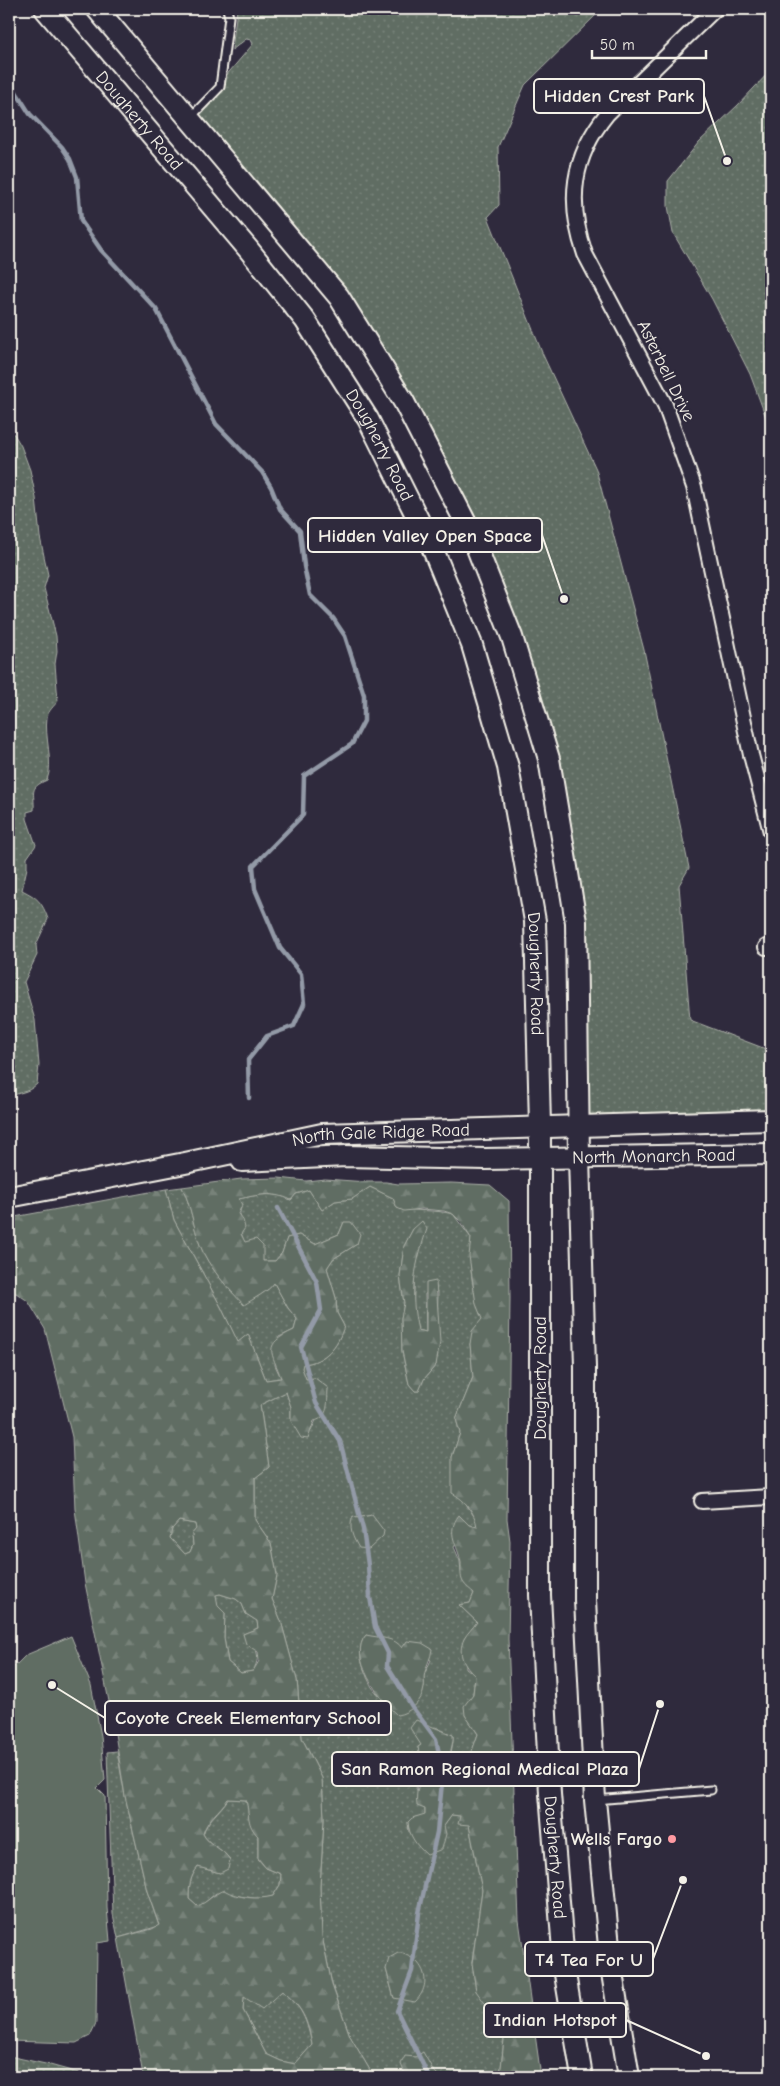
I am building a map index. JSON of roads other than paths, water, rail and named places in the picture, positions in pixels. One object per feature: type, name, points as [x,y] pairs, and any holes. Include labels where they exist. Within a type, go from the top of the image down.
[{"type":"main road","name":"Dougherty Road","points":[[45,9],[249,250],[304,320],[368,419],[432,547],[472,645],[508,767],[535,921],[540,1126],[540,1595],[550,1794],[564,1964],[582,2077]]},
{"type":"main road","points":[[97,9],[190,118],[344,305],[404,402],[471,533],[512,637],[548,759],[576,922],[578,1127],[585,1366],[585,1600],[595,1800],[611,1967],[629,2077]]},
{"type":"main road","name":"North Monarch Road","points":[[578,1127],[771,1120]]},
{"type":"main road","name":"North Gale Ridge Road","points":[[9,1197],[322,1134],[540,1126],[578,1127]]},
{"type":"main road","name":"North Monarch Road","points":[[539,1159],[771,1154]]},
{"type":"main road","name":"North Gale Ridge Road","points":[[185,1163],[346,1156],[539,1159]]},
{"type":"street","name":"Asterbell Drive","points":[[714,9],[607,114],[594,130],[581,159],[574,193],[574,211],[577,230],[585,254],[665,405],[694,488],[751,755],[771,832]]},
{"type":"street","points":[[702,1501],[771,1497]]},
{"type":"lane","points":[[190,118],[220,87],[229,17],[227,9]]},
{"type":"lane","points":[[595,1800],[711,1790]]},
{"type":"waterway","points":[[9,81],[30,114],[62,147],[70,159],[77,177],[81,221],[101,250],[156,309],[216,424],[262,472],[271,487],[280,509],[300,531],[310,595],[333,618],[345,636],[364,695],[364,721],[352,744],[304,776],[303,815],[253,866],[255,889],[280,948],[301,974],[304,1004],[294,1026],[267,1036],[248,1060],[249,1098]]},
{"type":"waterway","points":[[278,1208],[317,1282],[321,1310],[301,1347],[316,1403],[340,1441],[363,1529],[375,1627],[388,1653],[387,1666],[413,1708],[436,1739],[443,1773],[437,1832],[419,1913],[412,1971],[397,2011],[429,2077]]},
{"type":"place","name":"Hidden Crest Park","points":[[727,161]]},
{"type":"place","name":"Hidden Valley Open Space","points":[[564,599]]},
{"type":"place","name":"Coyote Creek Elementary School","points":[[52,1685]]},
{"type":"place","name":"San Ramon Regional Medical Plaza","points":[[660,1704]]},
{"type":"place","name":"Wells Fargo","points":[[672,1839]]},
{"type":"place","name":"T4 Tea For U","points":[[683,1880]]},
{"type":"place","name":"Indian Hotspot","points":[[706,2056]]}]
